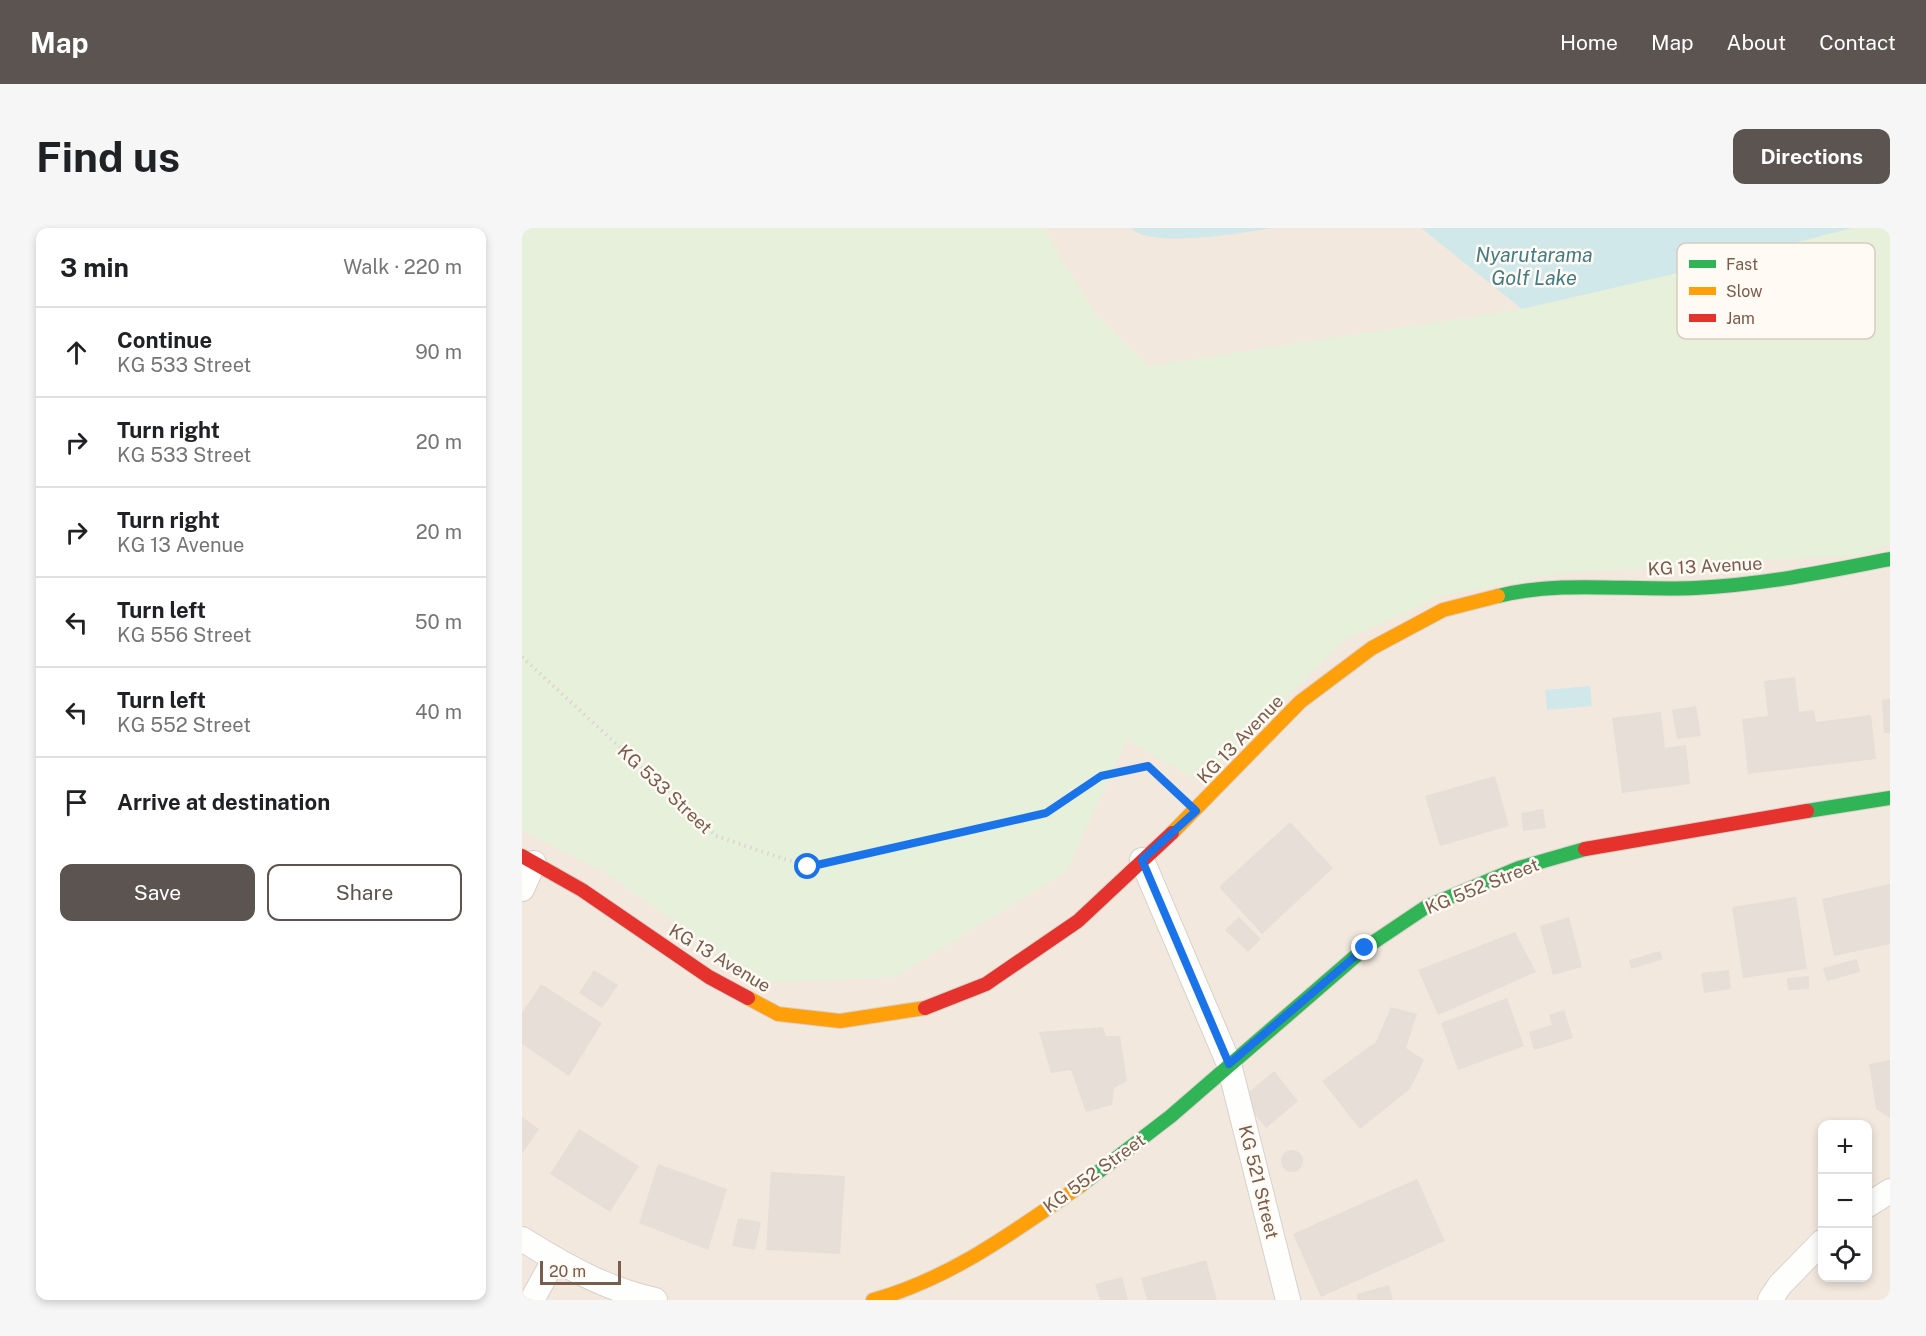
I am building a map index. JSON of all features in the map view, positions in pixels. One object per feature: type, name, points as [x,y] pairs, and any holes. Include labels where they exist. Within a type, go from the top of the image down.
[{"type":"street","name":"KG 13 Avenue","points":[[528,859],[582,890],[709,977],[778,1014],[840,1020],[929,1007],[986,984],[1078,921],[1196,811],[1300,702],[1372,648],[1443,610],[1529,588],[1694,588],[1793,579],[1890,559]]},
{"type":"street","name":"KG 552 Street","points":[[873,1300],[899,1293],[981,1254],[1082,1185],[1171,1116],[1365,948],[1426,906],[1519,868],[1601,844],[1890,798]]},
{"type":"street","points":[[522,889],[528,859]]},
{"type":"street","name":"KG 521 Street","points":[[1142,860],[1229,1064],[1288,1300]]},
{"type":"street","points":[[1872,1203],[1890,1191]]},
{"type":"street","points":[[522,1239],[554,1260],[621,1292],[655,1300]]},
{"type":"street","points":[[1770,1300],[1780,1285],[1818,1246]]},
{"type":"street","points":[[532,1300],[554,1260]]},
{"type":"path","name":"KG 533 Street","points":[[522,657],[716,836],[808,867],[1046,813],[1101,776],[1148,766],[1196,811]]},
{"type":"shaded area","points":[[522,228],[1890,228],[1890,1300],[522,1300]]},
{"type":"green space","points":[[522,228],[1043,228],[1096,315],[1148,366],[1522,309],[1677,273],[1677,339],[1875,339],[1875,243],[1795,243],[1852,228],[1890,228],[1890,544],[1858,555],[1557,574],[1442,596],[1344,640],[1202,783],[1127,740],[1066,872],[895,977],[763,983],[604,872],[522,830]]},
{"type":"water","points":[[1131,228],[1272,228],[1220,236],[1176,239],[1157,238],[1141,234]]},
{"type":"water","name":"Nyarutarama Golf Lake","points":[[1421,228],[1852,228],[1795,243],[1677,243],[1677,273],[1522,309]]},
{"type":"water","points":[[1590,686],[1592,706],[1547,710],[1545,690]]},
{"type":"building","points":[[1795,677],[1799,712],[1814,710],[1816,722],[1871,715],[1876,759],[1748,774],[1742,719],[1768,716],[1764,681]]},
{"type":"building","points":[[1890,699],[1890,733],[1884,733],[1882,700]]},
{"type":"building","points":[[1696,706],[1701,736],[1677,739],[1672,710]]},
{"type":"building","points":[[1661,712],[1665,748],[1686,745],[1690,784],[1622,793],[1612,718]]},
{"type":"building","points":[[1495,776],[1509,826],[1440,846],[1425,796]]},
{"type":"building","points":[[1543,809],[1546,828],[1523,831],[1521,813]]},
{"type":"building","points":[[1290,822],[1333,868],[1262,934],[1219,887]]},
{"type":"building","points":[[1890,884],[1890,944],[1834,956],[1822,899]]},
{"type":"building","points":[[1796,897],[1807,969],[1743,978],[1732,907]]},
{"type":"building","points":[[1239,917],[1261,939],[1248,952],[1225,930]]},
{"type":"building","points":[[1569,917],[1582,967],[1553,975],[1540,926]]},
{"type":"building","points":[[1515,932],[1536,972],[1438,1015],[1418,970]]},
{"type":"building","points":[[1660,951],[1663,959],[1631,969],[1629,960]]},
{"type":"building","points":[[1857,959],[1860,972],[1827,981],[1823,968]]},
{"type":"building","points":[[594,970],[618,985],[602,1008],[579,993]]},
{"type":"building","points":[[1729,970],[1731,989],[1704,993],[1701,973]]},
{"type":"building","points":[[1809,976],[1809,989],[1788,990],[1787,978]]},
{"type":"building","points":[[541,984],[602,1023],[569,1076],[522,1044],[522,1013]]},
{"type":"building","points":[[1507,998],[1524,1046],[1458,1070],[1441,1023]]},
{"type":"building","points":[[1391,1007],[1417,1014],[1406,1048],[1424,1060],[1410,1089],[1360,1129],[1322,1081],[1376,1042]]},
{"type":"building","points":[[1564,1010],[1573,1038],[1534,1050],[1529,1032],[1552,1025],[1549,1015]]},
{"type":"building","points":[[1103,1027],[1106,1036],[1120,1036],[1127,1081],[1114,1088],[1112,1105],[1086,1112],[1071,1070],[1051,1073],[1039,1032]]},
{"type":"building","points":[[1890,1060],[1890,1118],[1876,1109],[1869,1064]]},
{"type":"building","points":[[1274,1071],[1298,1101],[1266,1128],[1242,1098]]},
{"type":"building","points":[[522,1117],[539,1129],[522,1154]]},
{"type":"building","points":[[579,1129],[639,1166],[610,1212],[550,1174]]},
{"type":"building","points":[[1292,1150],[1300,1153],[1303,1161],[1300,1169],[1292,1172],[1284,1169],[1281,1161],[1284,1153]]},
{"type":"building","points":[[658,1164],[727,1189],[708,1250],[639,1223]]},
{"type":"building","points":[[771,1172],[845,1176],[840,1254],[766,1250]]},
{"type":"building","points":[[1417,1179],[1445,1241],[1321,1297],[1293,1234]]},
{"type":"building","points":[[738,1218],[761,1222],[755,1250],[732,1246]]},
{"type":"building","points":[[1206,1260],[1217,1300],[1147,1300],[1141,1278]]},
{"type":"building","points":[[1122,1277],[1128,1300],[1100,1300],[1095,1284]]},
{"type":"building","points":[[1389,1285],[1393,1300],[1358,1300],[1357,1294]]},
{"type":"traffic: fast","points":[[1498,596],[1546,588],[1670,589],[1744,584],[1890,559]]},
{"type":"traffic: fast","points":[[1807,811],[1890,798]]},
{"type":"traffic: fast","points":[[1080,1186],[1171,1116],[1365,948],[1426,907],[1519,868],[1585,849]]},
{"type":"traffic: slow","points":[[1172,833],[1300,702],[1372,648],[1443,610],[1498,596]]},
{"type":"traffic: slow","points":[[748,998],[778,1014],[840,1021],[925,1008]]},
{"type":"traffic: slow","points":[[873,1300],[929,1280],[955,1267],[1080,1186]]},
{"type":"traffic: jam","points":[[1585,849],[1807,811]]},
{"type":"traffic: jam","points":[[925,1008],[986,984],[1078,921],[1172,833]]},
{"type":"traffic: jam","points":[[522,856],[582,890],[709,977],[748,998]]},
{"type":"route","points":[[808,867],[1046,813],[1101,776],[1148,766],[1196,811],[1142,860],[1229,1064],[1365,948]]}]
